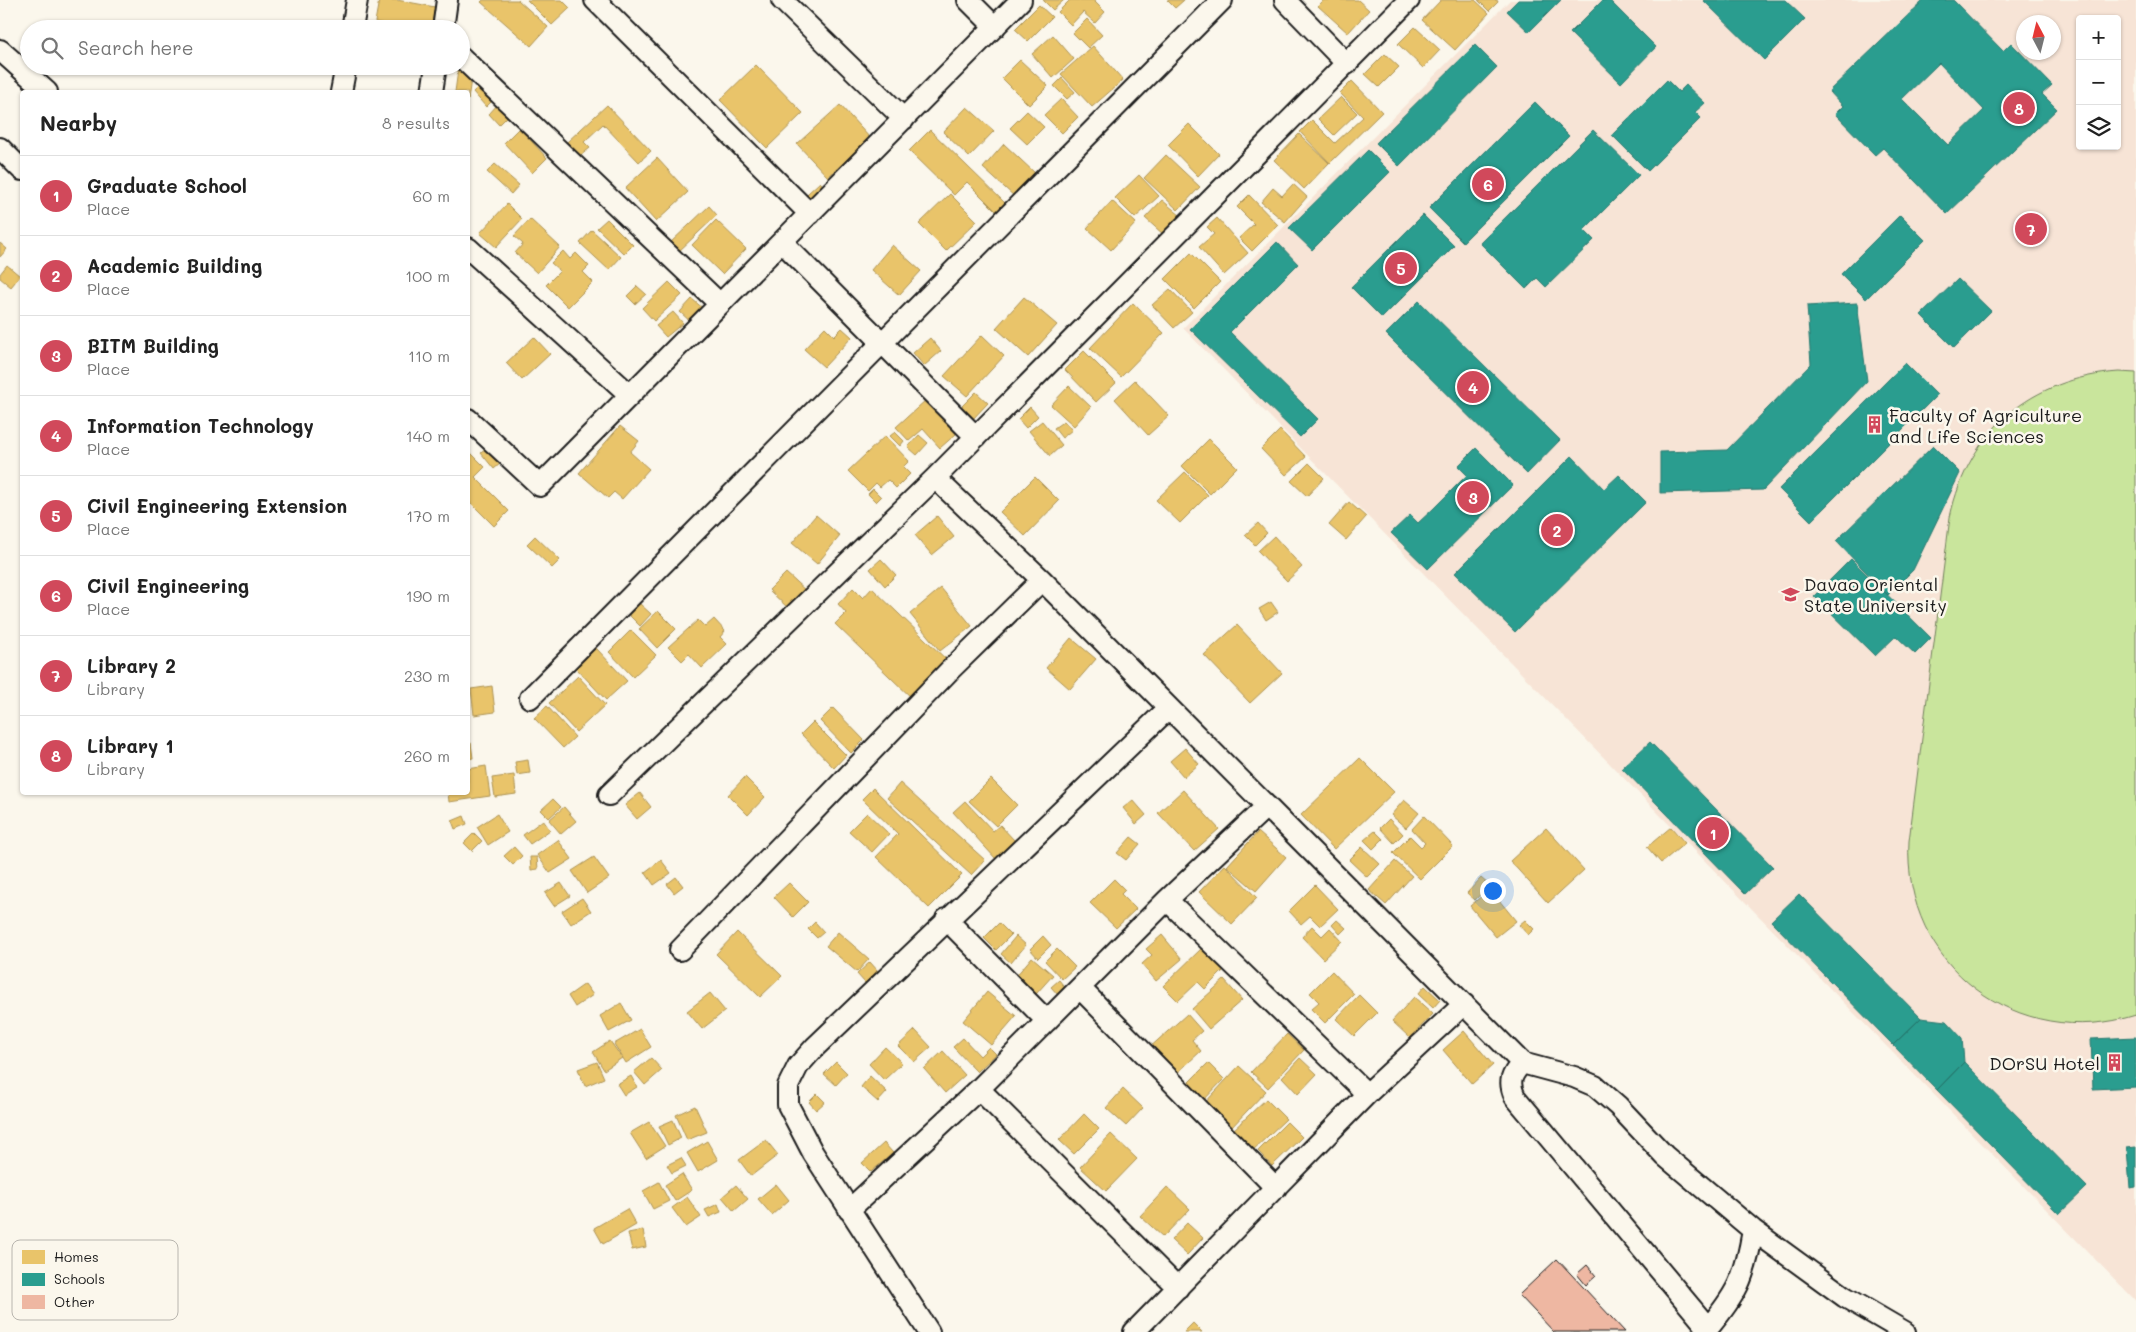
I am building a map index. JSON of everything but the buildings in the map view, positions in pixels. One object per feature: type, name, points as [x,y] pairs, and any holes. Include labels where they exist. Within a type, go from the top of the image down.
[{"type":"street","points":[[354,20],[357,0]]},
{"type":"street","points":[[444,20],[447,0]]},
{"type":"street","points":[[595,0],[810,214]]},
{"type":"street","points":[[782,0],[904,119]]},
{"type":"street","points":[[968,0],[995,27]]},
{"type":"street","points":[[470,422],[540,486],[1021,0]]},
{"type":"street","points":[[530,698],[1222,0]]},
{"type":"street","points":[[1284,0],[1347,64]]},
{"type":"street","points":[[609,795],[935,478],[1409,0]]},
{"type":"street","points":[[0,50],[20,68]]},
{"type":"street","points":[[470,66],[720,304]]},
{"type":"street","points":[[28,75],[45,90]]},
{"type":"street","points":[[341,90],[344,75]]},
{"type":"street","points":[[432,90],[435,75]]},
{"type":"street","points":[[0,148],[20,168]]},
{"type":"street","points":[[782,242],[976,437]]},
{"type":"street","points":[[470,250],[630,396]]},
{"type":"street","points":[[935,478],[1042,580],[1522,1063],[1574,1077],[1595,1086],[1618,1106],[1665,1156],[1752,1230],[1845,1297],[1905,1332]]},
{"type":"street","points":[[680,950],[945,676],[1042,580]]},
{"type":"street","points":[[929,1332],[849,1210],[798,1127],[788,1105],[788,1086],[798,1066],[815,1047],[946,919],[1169,708]]},
{"type":"street","points":[[849,1210],[979,1089],[1167,900],[1267,806]]},
{"type":"street","points":[[1167,900],[1367,1094]]},
{"type":"street","points":[[946,919],[1047,1021]]},
{"type":"street","points":[[1080,988],[1276,1188]]},
{"type":"street","points":[[1134,1332],[1367,1094],[1464,1004]]},
{"type":"street","points":[[1522,1063],[1512,1073],[1510,1080],[1515,1098],[1706,1330],[1740,1284],[1748,1262],[1752,1230]]},
{"type":"street","points":[[979,1089],[1178,1288]]},
{"type":"shaded area","name":"Davao Oriental State University","points":[[1510,0],[2136,0],[2136,1301],[1183,328]]},
{"type":"green space","points":[[2119,372],[2136,373],[2136,1015],[2092,1023],[2050,1021],[2010,1009],[1976,989],[1947,961],[1925,926],[1912,886],[1909,841],[1950,517],[1959,486],[1972,458],[1989,434],[2009,414],[2032,398],[2058,385],[2087,376]]},
{"type":"place","name":"Library 1","points":[[2019,108]]},
{"type":"place","name":"Civil Engineering","points":[[1488,184]]},
{"type":"place","name":"Library 2","points":[[2031,229]]},
{"type":"place","name":"Civil Engineering Extension","points":[[1401,268]]},
{"type":"place","name":"Information Technology","points":[[1473,387]]},
{"type":"place","name":"Faculty of Agriculture and Life Sciences","points":[[1875,425]]},
{"type":"place","name":"BITM Building","points":[[1473,497]]},
{"type":"place","name":"Academic Building","points":[[1557,530]]},
{"type":"place","name":"Davao Oriental State University","points":[[1790,594]]},
{"type":"place","name":"Graduate School","points":[[1713,833]]},
{"type":"place","name":"DOrSU Hotel","points":[[2114,1063]]}]
